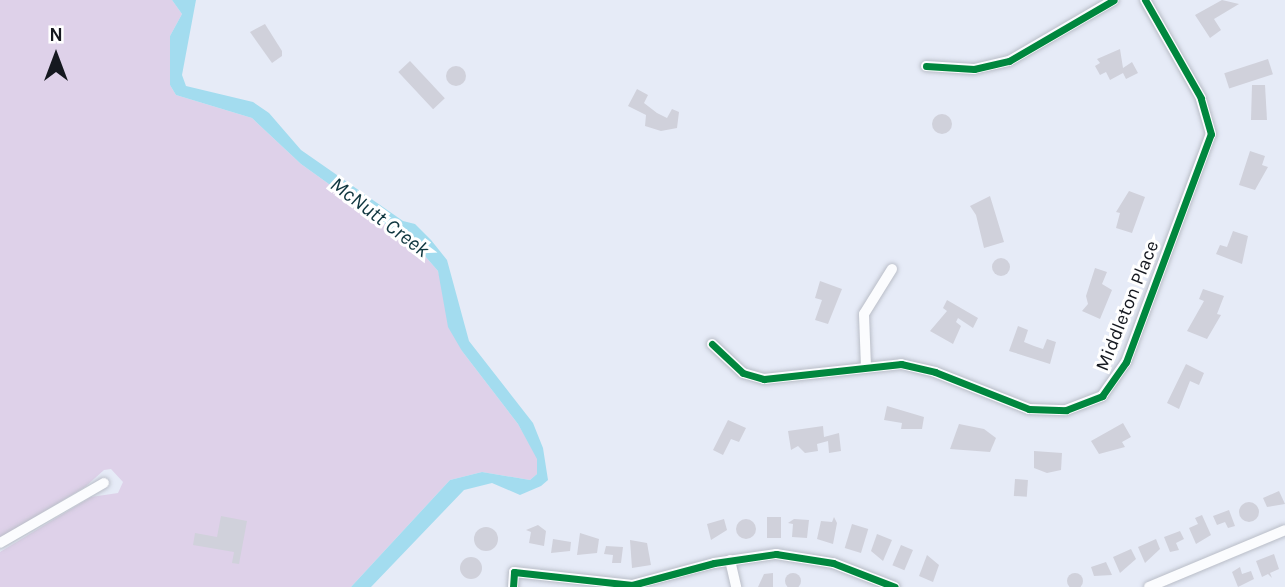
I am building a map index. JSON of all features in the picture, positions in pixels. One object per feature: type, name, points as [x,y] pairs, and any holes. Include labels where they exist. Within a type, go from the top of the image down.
[{"type":"street","points":[[926,66],[974,69],[1009,61],[1114,0]]},
{"type":"street","name":"Middleton Place","points":[[712,344],[743,373],[764,379],[866,367],[915,366],[1029,409],[1048,411],[1085,405],[1116,381],[1210,134],[1201,98],[1145,0]]},
{"type":"street","points":[[866,367],[864,314],[892,269]]},
{"type":"street","points":[[0,542],[104,483]]},
{"type":"street","points":[[1149,587],[1285,530]]},
{"type":"street","points":[[513,587],[514,572],[632,585],[730,560],[797,555],[833,563],[880,584],[895,587]]},
{"type":"street","points":[[730,560],[736,587]]},
{"type":"shaded area","points":[[0,0],[172,0],[182,14],[170,36],[170,85],[176,95],[252,118],[301,164],[418,248],[438,271],[462,351],[518,424],[538,459],[537,474],[530,480],[482,472],[450,480],[351,587],[0,587],[0,552],[91,497],[118,493],[123,482],[111,469],[104,470],[85,487],[0,538]]},
{"type":"water","name":"McNutt Creek","points":[[172,0],[196,0],[182,75],[186,86],[253,102],[269,113],[301,150],[403,221],[415,224],[431,240],[447,260],[469,341],[533,423],[543,448],[548,480],[541,486],[520,495],[492,483],[464,490],[371,587],[351,587],[450,480],[482,472],[530,480],[537,474],[537,459],[518,424],[462,351],[448,327],[438,271],[418,248],[301,164],[252,118],[176,95],[170,85],[170,36],[182,14]]},
{"type":"building","points":[[1222,0],[1239,4],[1214,19],[1221,30],[1210,38],[1195,15]]},
{"type":"building","points":[[265,24],[282,51],[282,56],[272,63],[250,32]]},
{"type":"building","points":[[1120,49],[1123,68],[1132,62],[1138,73],[1126,79],[1123,73],[1110,80],[1106,72],[1100,75],[1095,66],[1100,63],[1097,59]]},
{"type":"building","points":[[1268,59],[1273,74],[1229,88],[1224,73]]},
{"type":"building","points":[[410,61],[445,98],[433,109],[398,72]]},
{"type":"building","points":[[452,66],[460,66],[466,76],[460,86],[452,86],[446,80],[446,72]]},
{"type":"building","points":[[1252,85],[1265,85],[1267,120],[1251,120]]},
{"type":"building","points":[[637,89],[648,95],[644,103],[657,113],[667,118],[672,109],[679,112],[677,128],[661,131],[645,126],[646,115],[628,106]]},
{"type":"building","points":[[938,114],[946,114],[952,124],[946,134],[938,134],[932,128],[932,120]]},
{"type":"building","points":[[1250,151],[1265,156],[1262,165],[1268,167],[1255,190],[1239,185]]},
{"type":"building","points":[[1129,191],[1145,197],[1132,233],[1116,228],[1120,213],[1116,212]]},
{"type":"building","points":[[990,196],[1004,242],[984,248],[976,215],[970,206]]},
{"type":"building","points":[[1233,231],[1248,236],[1242,264],[1216,254],[1220,245],[1227,247]]},
{"type":"building","points":[[1001,258],[1007,261],[1010,267],[1007,273],[1001,276],[995,273],[992,267],[995,261]]},
{"type":"building","points":[[1095,268],[1107,272],[1102,284],[1112,290],[1100,319],[1082,311],[1088,304],[1086,296]]},
{"type":"building","points":[[820,281],[842,289],[828,324],[815,320],[822,300],[815,298]]},
{"type":"building","points":[[1203,289],[1224,296],[1217,314],[1221,315],[1207,339],[1187,331],[1204,301],[1199,299]]},
{"type":"building","points":[[947,300],[978,318],[973,328],[958,318],[956,322],[961,326],[953,344],[930,331],[947,311],[943,308]]},
{"type":"building","points":[[1018,326],[1028,330],[1024,342],[1043,349],[1047,339],[1056,342],[1050,364],[1009,351]]},
{"type":"building","points":[[1186,364],[1204,373],[1199,385],[1190,381],[1179,409],[1167,403]]},
{"type":"building","points":[[887,406],[924,417],[922,429],[901,429],[902,423],[884,420]]},
{"type":"building","points":[[728,420],[746,428],[739,442],[731,439],[723,455],[713,450]]},
{"type":"building","points":[[1123,423],[1131,437],[1122,442],[1125,447],[1099,454],[1091,441]]},
{"type":"building","points":[[959,424],[984,429],[996,438],[990,452],[950,449]]},
{"type":"building","points":[[823,426],[824,437],[839,433],[841,451],[829,453],[828,441],[817,444],[818,451],[805,453],[798,446],[791,450],[788,431]]},
{"type":"building","points":[[1034,451],[1062,453],[1061,470],[1047,473],[1034,468]]},
{"type":"building","points":[[1015,479],[1028,480],[1027,497],[1014,496]]},
{"type":"building","points":[[1279,491],[1285,504],[1267,507],[1263,498]]},
{"type":"building","points":[[1249,502],[1256,505],[1259,512],[1256,519],[1249,522],[1242,519],[1239,512],[1242,505]]},
{"type":"building","points":[[1229,510],[1235,526],[1228,528],[1225,522],[1217,525],[1213,516]]},
{"type":"building","points":[[1202,515],[1211,535],[1196,544],[1189,528],[1198,524],[1195,518]]},
{"type":"building","points":[[221,516],[247,521],[239,564],[232,563],[234,552],[193,545],[195,533],[217,537]]},
{"type":"building","points":[[767,517],[781,517],[781,538],[767,538]]},
{"type":"building","points":[[834,517],[837,523],[833,544],[817,539],[821,521],[832,522]]},
{"type":"building","points":[[724,519],[727,530],[711,540],[707,524]]},
{"type":"building","points":[[746,519],[753,522],[756,529],[753,536],[746,539],[739,536],[736,529],[739,522]]},
{"type":"building","points":[[794,519],[809,520],[807,538],[792,537],[793,524],[788,523]]},
{"type":"building","points":[[852,524],[868,529],[861,553],[845,548]]},
{"type":"building","points":[[538,525],[546,531],[544,546],[529,543],[531,532],[526,530]]},
{"type":"building","points":[[486,527],[494,531],[498,539],[494,547],[486,551],[478,547],[474,539],[478,531]]},
{"type":"building","points":[[1180,531],[1184,539],[1176,543],[1179,550],[1170,552],[1164,537]]},
{"type":"building","points":[[580,533],[599,539],[597,553],[577,555]]},
{"type":"building","points":[[877,534],[892,540],[883,561],[871,551]]},
{"type":"building","points":[[553,539],[571,542],[570,551],[551,553]]},
{"type":"building","points":[[1156,539],[1160,549],[1145,563],[1138,547]]},
{"type":"building","points":[[630,540],[647,543],[651,565],[632,568]]},
{"type":"building","points":[[901,545],[913,550],[904,570],[892,565]]},
{"type":"building","points":[[606,546],[623,547],[621,563],[612,563],[613,555],[604,554]]},
{"type":"building","points":[[1131,549],[1136,559],[1120,573],[1113,557]]},
{"type":"building","points":[[1274,554],[1279,569],[1270,573],[1272,578],[1268,574],[1262,577],[1256,561]]},
{"type":"building","points":[[927,555],[939,565],[933,582],[919,576]]},
{"type":"building","points":[[471,557],[479,560],[482,568],[479,576],[471,579],[463,576],[460,568],[463,560]]},
{"type":"building","points":[[1106,562],[1112,575],[1094,576],[1091,567]]},
{"type":"building","points":[[1240,567],[1242,574],[1251,571],[1254,579],[1238,587],[1232,572]]},
{"type":"building","points":[[773,573],[773,587],[758,587],[764,574]]},
{"type":"building","points":[[790,573],[796,573],[801,581],[799,587],[790,589],[785,584],[785,578]]},
{"type":"building","points":[[1075,573],[1083,581],[1075,589],[1067,581]]},
{"type":"cycle path","points":[[926,66],[974,69],[1009,61],[1114,0]]},
{"type":"cycle path","points":[[712,344],[743,373],[764,379],[901,364],[935,372],[1029,409],[1066,410],[1102,396],[1126,362],[1211,134],[1201,98],[1145,0]]},
{"type":"cycle path","points":[[513,587],[514,572],[632,585],[714,563],[776,554],[833,563],[895,587]]}]
